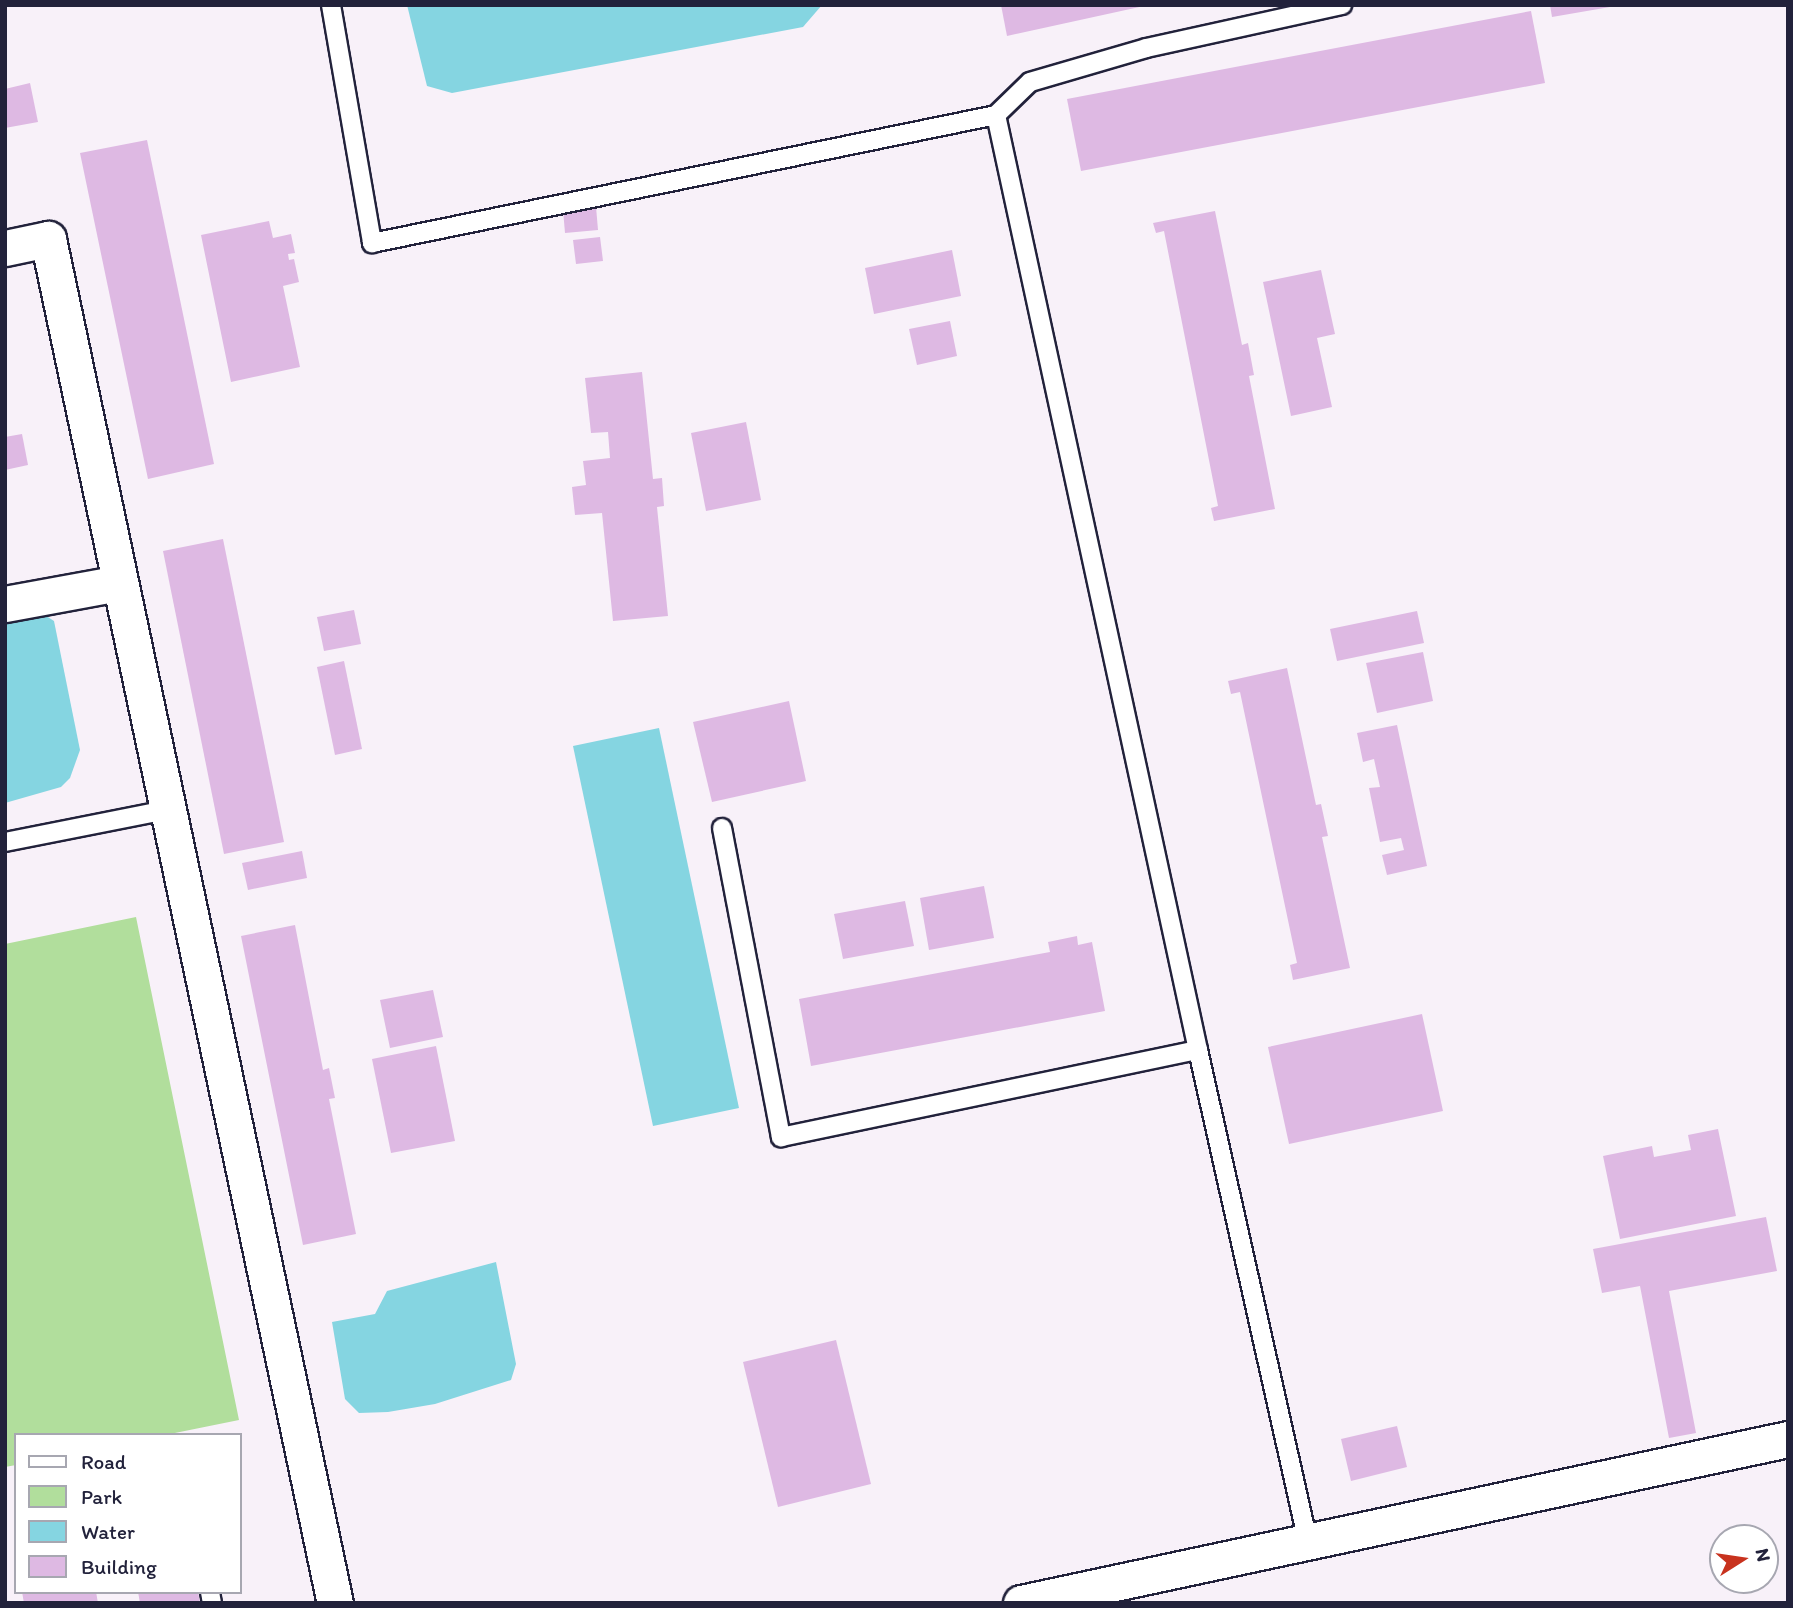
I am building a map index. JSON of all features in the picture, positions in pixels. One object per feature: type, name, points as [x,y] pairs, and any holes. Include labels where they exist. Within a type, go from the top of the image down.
[{"type":"street","points":[[5,248],[48,239],[335,1603]]},
{"type":"street","points":[[5,604],[119,583]]},
{"type":"street","points":[[1021,1603],[1788,1439]]},
{"type":"lane","points":[[331,5],[372,243],[996,115],[1030,82],[1146,48],[1342,5]]},
{"type":"lane","points":[[996,115],[1198,1050],[1308,1542]]},
{"type":"lane","points":[[5,842],[166,810]]},
{"type":"lane","points":[[722,828],[781,1137],[1198,1050]]},
{"type":"green space","points":[[136,917],[239,1420],[175,1433],[14,1433],[14,1465],[5,1467],[5,944]]},
{"type":"water","points":[[407,5],[822,5],[803,27],[452,93],[427,86]]},
{"type":"water","points":[[43,614],[54,621],[80,750],[70,778],[61,787],[5,803],[5,621]]},
{"type":"water","points":[[659,728],[739,1108],[653,1126],[573,746]]},
{"type":"water","points":[[496,1262],[516,1364],[511,1380],[435,1404],[388,1412],[359,1413],[345,1399],[332,1322],[375,1314],[387,1291]]},
{"type":"building","points":[[1001,5],[1144,5],[1144,6],[1007,36]]},
{"type":"building","points":[[1550,5],[1610,5],[1610,7],[1552,17]]},
{"type":"building","points":[[1531,11],[1545,83],[1081,171],[1067,99]]},
{"type":"building","points":[[30,83],[38,122],[5,128],[5,89]]},
{"type":"building","points":[[147,140],[214,464],[148,479],[80,153]]},
{"type":"building","points":[[595,195],[598,230],[565,233],[562,198]]},
{"type":"building","points":[[1215,211],[1242,345],[1248,343],[1254,375],[1249,376],[1275,509],[1214,521],[1211,508],[1218,506],[1164,231],[1156,233],[1153,223]]},
{"type":"building","points":[[269,221],[273,238],[291,234],[295,253],[288,254],[289,260],[294,259],[299,282],[283,286],[300,367],[231,382],[201,235]]},
{"type":"building","points":[[600,237],[603,261],[576,264],[573,240]]},
{"type":"building","points":[[952,250],[961,296],[874,314],[865,268]]},
{"type":"building","points":[[1321,270],[1335,334],[1317,338],[1332,407],[1291,416],[1263,282]]},
{"type":"building","points":[[950,321],[957,356],[917,365],[909,329]]},
{"type":"building","points":[[642,372],[653,479],[662,478],[664,506],[657,507],[668,616],[613,621],[602,513],[575,515],[572,487],[586,485],[583,461],[610,458],[608,432],[591,433],[585,378]]},
{"type":"building","points":[[746,422],[761,500],[706,511],[691,433]]},
{"type":"building","points":[[22,434],[28,465],[5,470],[5,437]]},
{"type":"building","points":[[223,539],[284,842],[224,854],[163,551]]},
{"type":"building","points":[[354,610],[361,644],[324,651],[317,617]]},
{"type":"building","points":[[1417,611],[1424,643],[1337,661],[1330,629]]},
{"type":"building","points":[[1423,652],[1433,701],[1377,713],[1366,663]]},
{"type":"building","points":[[344,661],[362,749],[335,755],[317,667]]},
{"type":"building","points":[[1287,668],[1316,805],[1321,804],[1328,836],[1322,837],[1350,968],[1293,980],[1290,965],[1297,963],[1240,692],[1231,694],[1228,681]]},
{"type":"building","points":[[789,701],[806,781],[712,802],[693,722]]},
{"type":"building","points":[[1397,725],[1427,866],[1387,875],[1382,855],[1404,850],[1401,838],[1380,842],[1369,788],[1380,787],[1374,759],[1363,762],[1357,733]]},
{"type":"building","points":[[302,851],[307,878],[248,890],[242,863]]},
{"type":"building","points":[[984,886],[994,938],[929,950],[920,898]]},
{"type":"building","points":[[905,901],[914,946],[843,959],[834,914]]},
{"type":"building","points":[[295,925],[323,1070],[329,1068],[335,1098],[329,1099],[356,1234],[303,1245],[241,936]]},
{"type":"building","points":[[1077,936],[1078,945],[1092,942],[1105,1011],[811,1066],[799,999],[1050,952],[1048,942]]},
{"type":"building","points":[[433,990],[443,1037],[390,1048],[380,1000]]},
{"type":"building","points":[[1422,1014],[1443,1111],[1289,1144],[1268,1047]]},
{"type":"building","points":[[436,1046],[455,1141],[391,1153],[372,1059]]},
{"type":"building","points":[[1718,1129],[1736,1216],[1620,1239],[1603,1156],[1652,1146],[1654,1157],[1691,1150],[1688,1135]]},
{"type":"building","points":[[1766,1217],[1777,1271],[1669,1291],[1696,1433],[1669,1438],[1640,1286],[1602,1293],[1593,1249]]},
{"type":"building","points":[[836,1340],[871,1484],[778,1507],[743,1362]]},
{"type":"building","points":[[1397,1426],[1407,1467],[1351,1481],[1341,1439]]},
{"type":"building","points":[[22,1594],[96,1594],[98,1603],[24,1603]]},
{"type":"building","points":[[138,1594],[198,1594],[200,1603],[140,1603]]}]
